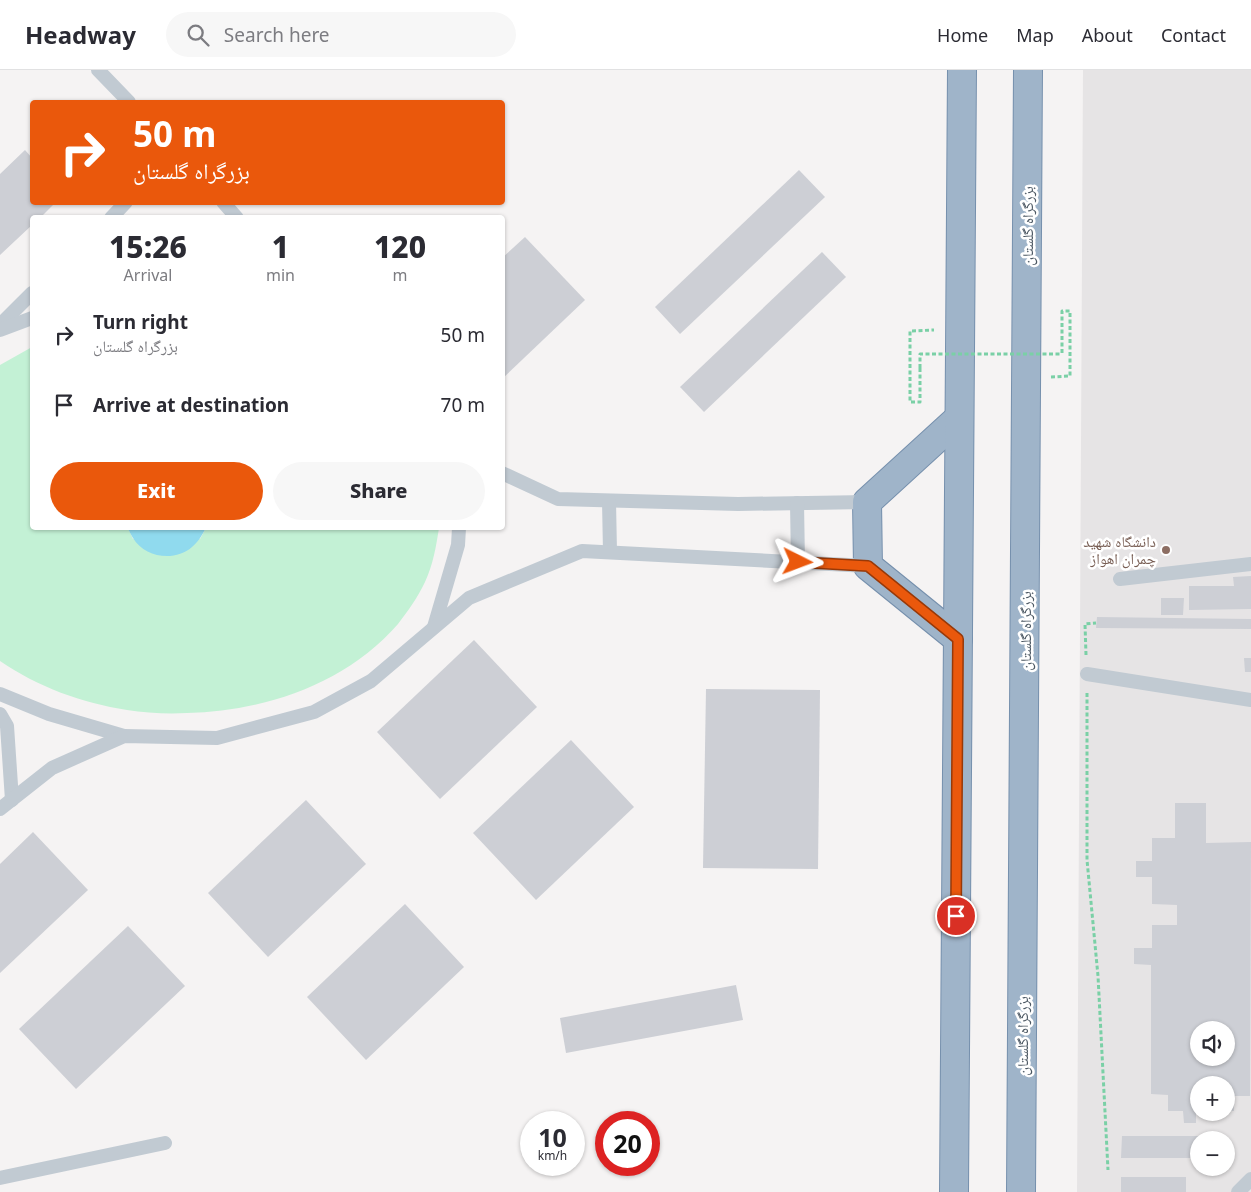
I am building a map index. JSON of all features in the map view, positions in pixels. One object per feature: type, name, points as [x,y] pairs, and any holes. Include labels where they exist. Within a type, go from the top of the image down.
[{"type":"highway","points":[[954,1192],[962,70]]},
{"type":"highway","name":"بزرگراه گلستان","points":[[1021,1192],[1028,70]]},
{"type":"highway","points":[[958,639],[868,566],[866,502],[959,418]]},
{"type":"lane","points":[[98,70],[127,100]]},
{"type":"lane","points":[[114,215],[123,205]]},
{"type":"lane","points":[[226,205],[234,215]]},
{"type":"lane","points":[[0,325],[30,295]]},
{"type":"lane","points":[[0,330],[30,319]]},
{"type":"lane","points":[[505,474],[558,499],[738,504],[866,502]]},
{"type":"lane","points":[[609,501],[610,552]]},
{"type":"lane","points":[[797,503],[798,562]]},
{"type":"lane","points":[[434,628],[458,545],[459,530]]},
{"type":"lane","points":[[0,694],[49,714],[124,736],[216,738],[314,712],[371,681],[469,598],[582,551],[868,566]]},
{"type":"lane","points":[[1120,579],[1251,564]]},
{"type":"lane","points":[[1087,674],[1251,700]]},
{"type":"lane","points":[[0,714],[7,726],[12,800]]},
{"type":"lane","points":[[0,809],[52,768],[124,736]]},
{"type":"lane","points":[[0,1178],[165,1143]]},
{"type":"lane","points":[[1238,1192],[1251,1179]]},
{"type":"path","points":[[910,331],[910,402],[920,402],[920,354],[1062,354],[1062,311],[1070,311],[1070,376]]},
{"type":"path","points":[[1096,623],[1085,624],[1087,674],[1087,860],[1098,976],[1108,1170]]},
{"type":"shaded area","name":"دانشگاه شهید چمران اهواز","points":[[1083,70],[1251,70],[1251,1192],[1077,1192]]},
{"type":"green space","points":[[30,348],[30,530],[129,530],[133,539],[200,539],[205,530],[439,530],[428,576],[398,624],[377,645],[354,663],[329,678],[274,700],[246,707],[216,711],[157,713],[134,711],[94,703],[61,693],[30,679],[0,661],[0,365]]},
{"type":"water","points":[[129,530],[205,530],[192,547],[185,552],[169,556],[152,554],[138,545]]},
{"type":"building","points":[[25,150],[30,156],[30,205],[53,205],[43,215],[30,215],[30,227],[0,255],[0,174]]},
{"type":"building","points":[[799,170],[825,197],[680,334],[655,307]]},
{"type":"building","points":[[525,237],[585,300],[505,376],[505,255]]},
{"type":"building","points":[[822,252],[846,277],[704,412],[680,387]]},
{"type":"building","points":[[1251,576],[1251,609],[1189,610],[1189,586],[1234,586],[1233,577]]},
{"type":"building","points":[[1161,598],[1184,598],[1183,615],[1161,615]]},
{"type":"building","points":[[1097,617],[1251,619],[1251,629],[1096,628]]},
{"type":"building","points":[[474,640],[537,707],[440,799],[377,732]]},
{"type":"building","points":[[1244,658],[1251,658],[1251,672],[1245,672]]},
{"type":"building","points":[[706,689],[820,690],[818,869],[703,868]]},
{"type":"building","points":[[571,740],[634,807],[536,900],[473,833]]},
{"type":"building","points":[[306,800],[366,864],[268,957],[208,893]]},
{"type":"building","points":[[1175,803],[1206,803],[1206,843],[1251,842],[1250,1096],[1235,1096],[1235,1076],[1190,1076],[1190,1121],[1196,1121],[1196,1123],[1184,1123],[1183,1111],[1168,1111],[1168,1095],[1151,1094],[1151,965],[1134,964],[1134,948],[1152,948],[1152,925],[1177,925],[1177,905],[1152,904],[1152,877],[1136,877],[1136,861],[1152,861],[1152,838],[1175,838]]},
{"type":"building","points":[[33,832],[88,890],[0,973],[0,864]]},
{"type":"building","points":[[405,904],[464,967],[366,1060],[307,997]]},
{"type":"building","points":[[128,926],[185,986],[76,1089],[19,1029]]},
{"type":"building","points":[[736,985],[743,1020],[566,1053],[560,1018]]},
{"type":"building","points":[[1122,1136],[1190,1136],[1190,1158],[1121,1158]]},
{"type":"building","points":[[1121,1177],[1186,1177],[1186,1192],[1121,1192]]},
{"type":"place","name":"دانشگاه شهید چمران اهواز","points":[[1166,550]]},
{"type":"route","points":[[798,562],[868,566],[958,639],[956,916]]}]
